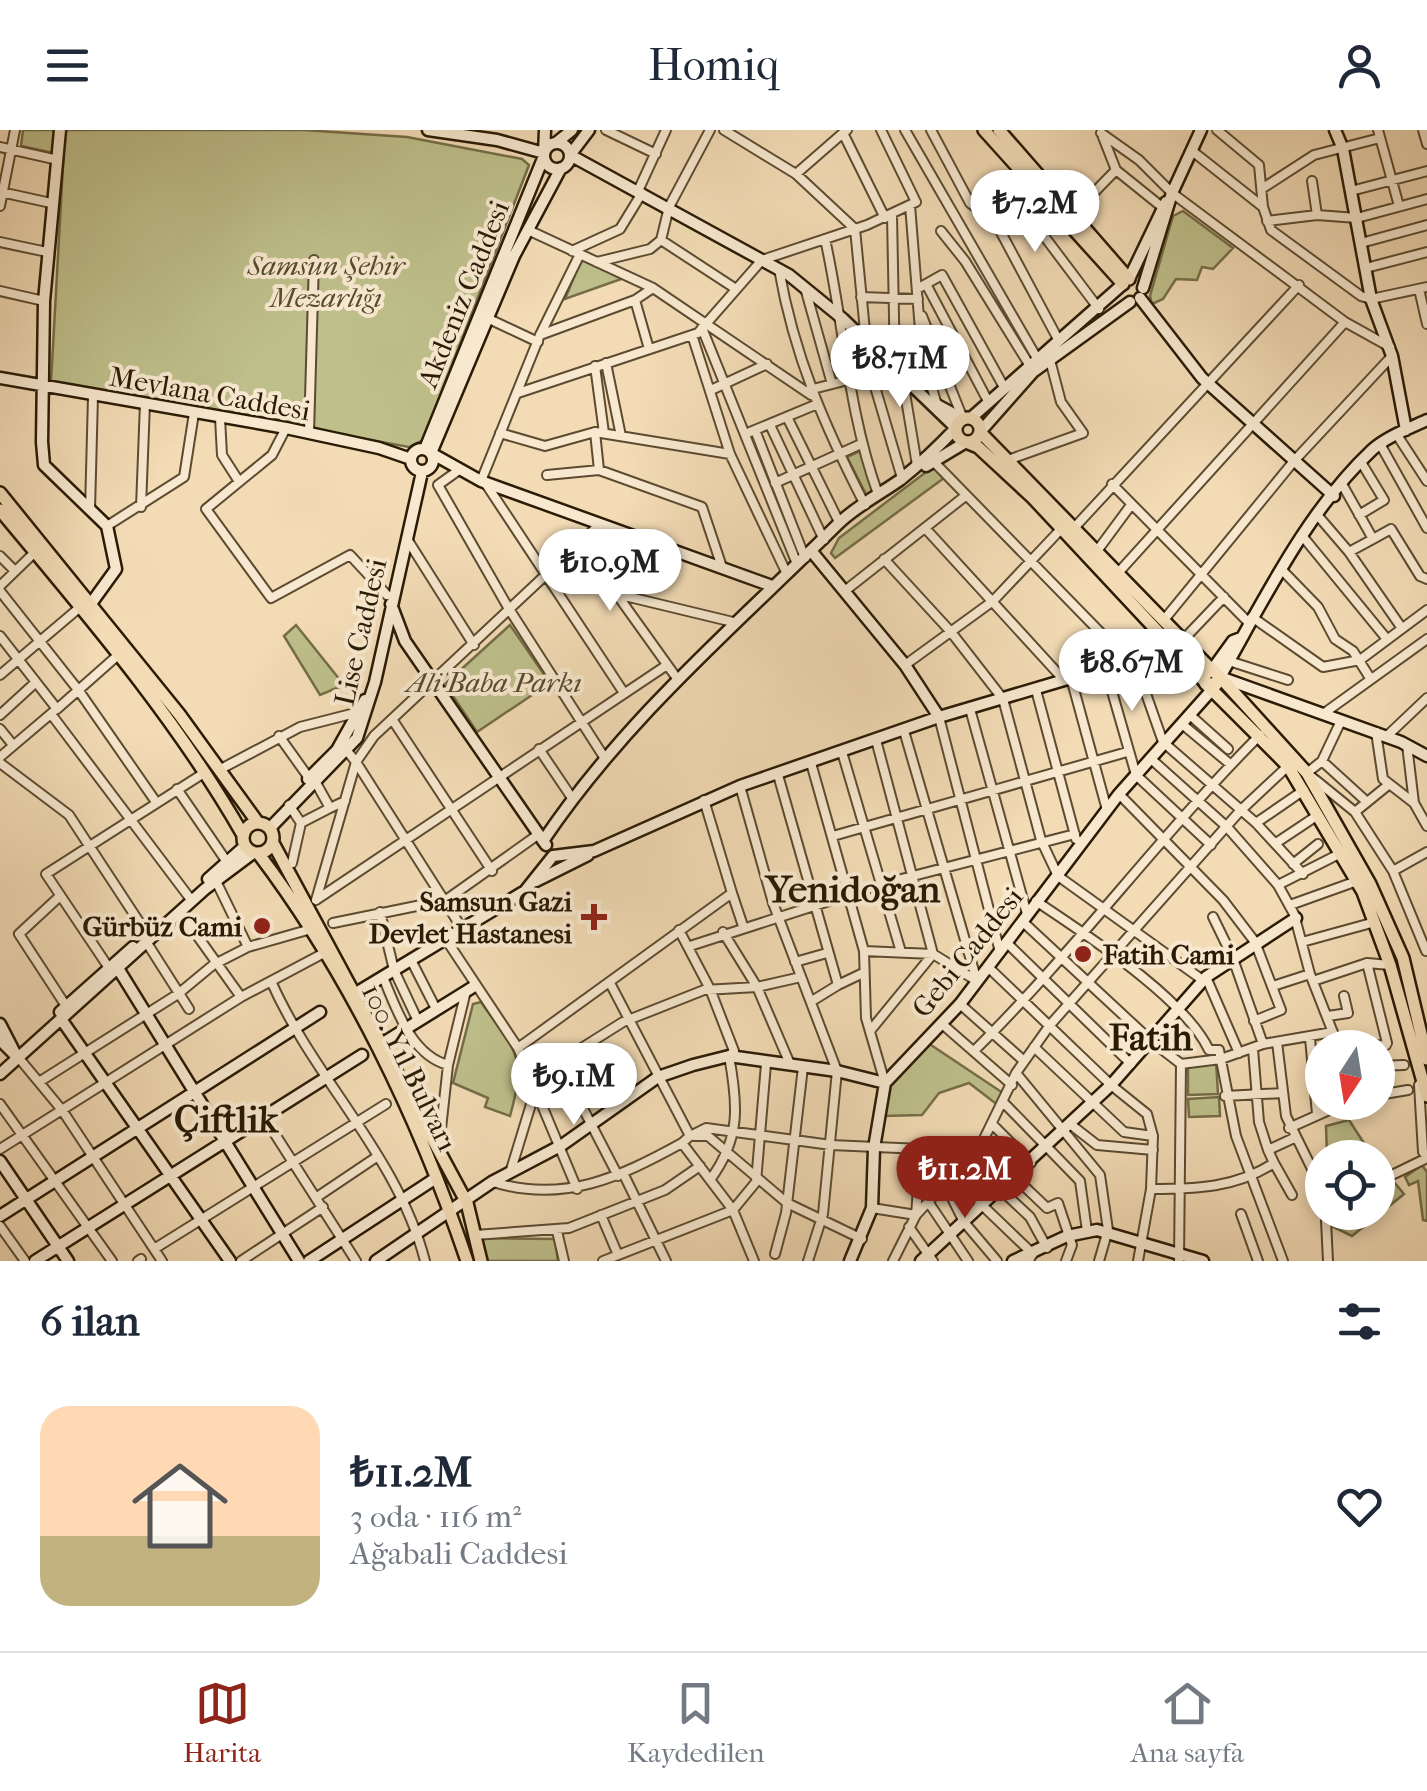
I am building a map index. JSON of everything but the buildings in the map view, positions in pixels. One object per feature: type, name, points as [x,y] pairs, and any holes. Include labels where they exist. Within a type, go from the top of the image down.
[{"type":"main road","points":[[60,130],[50,202],[44,300],[40,385],[44,465],[107,526],[116,568],[85,607]]},
{"type":"main road","points":[[428,130],[498,140],[544,154]]},
{"type":"main road","points":[[545,130],[544,154],[550,168],[566,163],[607,175],[779,270],[843,319],[933,403],[980,432],[1008,460],[1288,766],[1318,816],[1370,884],[1403,958],[1412,1000],[1423,1024],[1426,1053]]},
{"type":"main road","points":[[544,154],[572,130]]},
{"type":"main road","name":"Akdeniz Caddesi","points":[[421,461],[528,230],[588,130]]},
{"type":"main road","points":[[984,130],[1126,282],[1210,385],[1334,496]]},
{"type":"main road","points":[[999,130],[1074,213],[1126,282]]},
{"type":"main road","points":[[1335,130],[1343,148],[1371,299],[1391,352],[1402,432]]},
{"type":"main road","points":[[541,838],[604,757],[676,677],[839,522],[902,478],[963,422],[1039,362],[1138,296],[1172,192],[1199,131]]},
{"type":"main road","points":[[556,143],[564,145],[566,163]]},
{"type":"main road","name":"Akdeniz Caddesi","points":[[421,461],[544,154]]},
{"type":"main road","points":[[1138,296],[1121,294],[1172,192]]},
{"type":"main road","points":[[824,540],[934,461],[976,438],[1039,362],[1126,282]]},
{"type":"main road","name":"Mevlana Caddesi","points":[[0,378],[286,428],[421,461]]},
{"type":"main road","name":"Gebi Caddesi","points":[[1209,679],[1229,661],[1250,620],[1342,484],[1380,444],[1427,420]]},
{"type":"main road","points":[[963,422],[966,442]]},
{"type":"main road","points":[[966,442],[978,447],[1097,551],[1181,642],[1209,679],[1306,773],[1376,922],[1427,1096]]},
{"type":"main road","points":[[421,461],[459,470],[724,572],[772,586]]},
{"type":"main road","name":"Lise Caddesi","points":[[264,825],[348,752],[357,738],[375,682],[388,599],[421,461]]},
{"type":"main road","name":"Lise Caddesi","points":[[264,825],[312,780],[337,750],[359,712],[371,678],[421,461]]},
{"type":"main road","name":"100. Yıl Bulvarı","points":[[0,493],[85,607],[264,825],[466,1202],[481,1261]]},
{"type":"main road","name":"100. Yıl Bulvarı","points":[[0,510],[85,607],[204,773],[250,847],[289,891],[324,952],[436,1178],[452,1212],[466,1261]]},
{"type":"main road","points":[[805,558],[846,590],[905,665],[939,717]]},
{"type":"main road","points":[[388,599],[405,641],[553,856]]},
{"type":"main road","name":"Gebi Caddesi","points":[[885,1084],[960,1004],[1119,794],[1190,715],[1233,641],[1242,638]]},
{"type":"main road","points":[[356,993],[447,941],[535,881],[704,800],[939,717],[1068,679],[1138,671],[1209,679],[1381,734],[1427,756]]},
{"type":"main road","points":[[250,847],[247,828],[264,825]]},
{"type":"main road","points":[[0,1066],[61,1020],[227,862],[250,847],[273,843]]},
{"type":"main road","points":[[147,938],[180,914],[250,847]]},
{"type":"main road","points":[[535,881],[553,856],[594,851]]},
{"type":"main road","points":[[920,1261],[932,1258],[964,1222],[1111,1085],[1205,979],[1232,956],[1296,918]]},
{"type":"main road","points":[[0,1074],[66,1006],[114,969]]},
{"type":"main road","points":[[114,969],[168,1044],[194,1094],[300,1261]]},
{"type":"main road","points":[[382,1043],[470,989]]},
{"type":"main road","points":[[0,1216],[320,1012]]},
{"type":"main road","points":[[61,1020],[230,1261]]},
{"type":"main road","points":[[0,1024],[16,1054]]},
{"type":"main road","points":[[0,1040],[16,1054]]},
{"type":"main road","points":[[35,1261],[362,1055]]},
{"type":"main road","points":[[376,1261],[492,1182],[562,1145],[658,1077],[728,1056],[837,1071],[885,1084],[874,1148],[872,1208],[850,1261]]},
{"type":"main road","points":[[0,1161],[68,1261]]},
{"type":"main road","points":[[309,1261],[436,1178]]},
{"type":"main road","points":[[1012,1261],[1031,1258],[1067,1236],[1108,1230],[1180,1257],[1203,1261]]},
{"type":"street","points":[[0,206],[15,130]]},
{"type":"street","points":[[553,130],[556,143]]},
{"type":"street","points":[[606,130],[626,134],[656,154]]},
{"type":"street","points":[[624,693],[484,482],[500,432],[576,252],[620,229],[666,130]]},
{"type":"street","points":[[597,262],[650,249],[661,240],[669,207],[710,130]]},
{"type":"street","points":[[724,130],[796,174],[855,229],[873,380],[902,478]]},
{"type":"street","points":[[518,394],[692,335],[762,260],[855,229],[916,202],[881,130]]},
{"type":"street","points":[[905,130],[1083,433],[1008,460]]},
{"type":"street","points":[[931,130],[970,202],[996,223],[1060,341]]},
{"type":"street","points":[[1217,130],[1259,165],[1263,207],[1271,230],[1371,299],[1423,288],[1427,324]]},
{"type":"street","points":[[1423,130],[1427,144]]},
{"type":"street","points":[[796,174],[845,132],[889,216],[898,372],[916,465]]},
{"type":"street","points":[[1101,132],[1116,170],[1162,207]]},
{"type":"street","points":[[1101,132],[1139,160],[1172,192],[1299,284],[1344,322],[1391,352],[1162,622]]},
{"type":"street","points":[[1263,188],[1314,155],[1379,134],[1399,206]]},
{"type":"street","points":[[0,147],[58,160]]},
{"type":"street","points":[[1190,149],[1263,207]]},
{"type":"street","points":[[1074,213],[1116,170]]},
{"type":"street","points":[[1351,192],[1427,171]]},
{"type":"street","points":[[1312,181],[1317,215]]},
{"type":"street","points":[[1,192],[50,202]]},
{"type":"street","points":[[1042,193],[1029,202],[1038,228],[1099,309]]},
{"type":"street","points":[[1267,221],[1317,215],[1357,218],[1427,199]]},
{"type":"street","points":[[945,201],[970,202]]},
{"type":"street","points":[[910,205],[922,355],[933,403]]},
{"type":"street","points":[[1361,243],[1427,224]]},
{"type":"street","points":[[528,230],[653,288],[810,392]]},
{"type":"street","points":[[941,231],[1039,362]]},
{"type":"street","points":[[825,239],[843,319],[848,380],[861,444],[878,494]]},
{"type":"street","points":[[661,240],[736,289]]},
{"type":"street","points":[[0,242],[47,252]]},
{"type":"street","points":[[1366,268],[1427,252]]},
{"type":"street","points":[[309,433],[314,260]]},
{"type":"street","points":[[936,262],[1005,389]]},
{"type":"street","points":[[779,270],[790,328],[810,392],[865,504]]},
{"type":"street","points":[[942,275],[926,284],[918,299],[963,422]]},
{"type":"street","points":[[926,284],[990,403]]},
{"type":"street","points":[[905,665],[993,601],[1033,564],[1210,385],[1299,284]]},
{"type":"street","points":[[487,318],[539,338],[636,300],[653,288]]},
{"type":"street","points":[[805,288],[832,384]]},
{"type":"street","points":[[0,291],[44,300]]},
{"type":"street","points":[[861,297],[918,299]]},
{"type":"street","points":[[636,300],[649,349]]},
{"type":"street","points":[[1118,573],[1344,322]]},
{"type":"street","points":[[705,325],[742,434],[805,558]]},
{"type":"street","points":[[692,335],[730,454],[787,574]]},
{"type":"street","points":[[606,362],[620,436]]},
{"type":"street","points":[[711,390],[767,364]]},
{"type":"street","points":[[595,366],[599,470]]},
{"type":"street","points":[[810,392],[848,380]]},
{"type":"street","points":[[90,510],[93,396]]},
{"type":"street","points":[[141,507],[145,403]]},
{"type":"street","points":[[742,434],[788,419],[815,405]]},
{"type":"street","points":[[107,526],[184,477],[194,413]]},
{"type":"street","points":[[220,418],[222,454],[238,480]]},
{"type":"street","points":[[788,419],[839,522]]},
{"type":"street","points":[[770,425],[824,540]]},
{"type":"street","points":[[286,428],[272,454],[206,509],[271,598],[350,555],[388,599]]},
{"type":"street","points":[[755,430],[805,558]]},
{"type":"street","points":[[500,432],[545,446],[600,433],[730,454]]},
{"type":"street","points":[[1402,432],[1427,481]]},
{"type":"street","points":[[774,483],[861,444]]},
{"type":"street","points":[[1380,444],[1427,528]]},
{"type":"street","points":[[934,461],[964,497],[1138,671],[1163,742],[1256,824],[1302,874]]},
{"type":"street","points":[[1360,514],[1384,500],[1361,462]]},
{"type":"street","points":[[459,470],[438,485],[510,609],[604,757]]},
{"type":"street","points":[[547,474],[599,470],[702,507],[724,572]]},
{"type":"street","points":[[1112,484],[1224,597],[1313,664],[1324,667],[1360,660],[1427,610]]},
{"type":"street","points":[[1342,484],[1373,539]]},
{"type":"street","points":[[846,590],[964,497]]},
{"type":"street","points":[[1097,551],[1131,505]]},
{"type":"street","points":[[1318,517],[1349,552],[1402,627]]},
{"type":"street","points":[[599,525],[392,719],[356,762],[316,900],[667,665]]},
{"type":"street","points":[[925,528],[1068,679],[1096,760],[1107,810]]},
{"type":"street","points":[[1349,552],[1391,529],[1420,576],[1427,579]]},
{"type":"street","points":[[405,536],[474,645]]},
{"type":"street","points":[[1304,538],[1386,638]]},
{"type":"street","points":[[580,543],[676,677]]},
{"type":"street","points":[[34,553],[0,589],[42,640],[156,802]]},
{"type":"street","points":[[0,556],[14,570]]},
{"type":"street","points":[[884,559],[951,632],[1003,699],[1040,840],[1058,876],[1205,979],[1239,1052]]},
{"type":"street","points":[[1282,570],[1318,608],[1336,638],[1360,660],[1370,678]]},
{"type":"street","points":[[621,596],[733,622]]},
{"type":"street","points":[[1181,642],[1224,597]]},
{"type":"street","points":[[0,674],[85,607]]},
{"type":"street","points":[[1323,714],[1426,639],[1412,620]]},
{"type":"street","points":[[0,636],[189,897]]},
{"type":"street","points":[[117,656],[13,744],[0,760],[69,814],[190,1009]]},
{"type":"street","points":[[1229,661],[1288,680]]},
{"type":"street","points":[[1107,674],[1136,774],[1212,844]]},
{"type":"street","points":[[0,715],[36,682]]},
{"type":"street","points":[[1036,690],[1078,848]]},
{"type":"street","points":[[1414,803],[1388,786],[1381,734],[1427,698]]},
{"type":"street","points":[[970,709],[995,792],[1024,917],[1090,985],[1181,1064],[1221,1059],[1263,1044],[1305,1039]]},
{"type":"street","points":[[219,770],[279,736],[359,712]]},
{"type":"street","points":[[1190,715],[1228,750]]},
{"type":"street","points":[[1190,715],[1230,764]]},
{"type":"street","points":[[939,717],[958,799],[1003,948],[1043,978],[1130,1064]]},
{"type":"street","points":[[392,719],[492,871]]},
{"type":"street","points":[[1340,723],[1322,761],[1306,773],[1355,812],[1392,871],[1426,951],[1403,958]]},
{"type":"street","points":[[0,729],[13,744]]},
{"type":"street","points":[[904,731],[977,980]]},
{"type":"street","points":[[976,1050],[1062,957],[1182,815],[1260,735]]},
{"type":"street","points":[[279,736],[330,808]]},
{"type":"street","points":[[357,738],[366,749]]},
{"type":"street","points":[[876,740],[933,954]]},
{"type":"street","points":[[1407,745],[1414,803],[1427,826]]},
{"type":"street","points":[[539,749],[572,798]]},
{"type":"street","points":[[348,752],[464,930]]},
{"type":"street","points":[[842,752],[902,952]]},
{"type":"street","points":[[833,836],[1127,752]]},
{"type":"street","points":[[1150,758],[1227,827],[1278,884],[1296,918],[1312,977],[1332,1030]]},
{"type":"street","points":[[1322,761],[1367,802]]},
{"type":"street","points":[[811,763],[864,951],[870,1031],[885,1084]]},
{"type":"street","points":[[893,1261],[916,1216],[955,1179],[980,1145],[1016,1074],[1050,1025],[1116,957],[1240,812],[1288,766]]},
{"type":"street","points":[[114,969],[46,874],[90,848],[130,816],[204,773]]},
{"type":"street","points":[[778,774],[838,984]]},
{"type":"street","points":[[740,786],[778,916],[837,1071],[820,1220],[808,1261]]},
{"type":"street","points":[[1355,812],[1388,786]]},
{"type":"street","points":[[176,789],[227,862]]},
{"type":"street","points":[[1256,824],[1304,790]]},
{"type":"street","points":[[1119,794],[1193,865],[1255,942],[1281,1010],[1254,1021]]},
{"type":"street","points":[[704,800],[742,926]]},
{"type":"street","points":[[301,823],[345,801]]},
{"type":"street","points":[[289,805],[301,823],[292,863]]},
{"type":"street","points":[[1276,843],[1318,816]]},
{"type":"street","points":[[690,946],[723,932],[882,884],[1075,834]]},
{"type":"street","points":[[333,924],[446,900],[541,838]]},
{"type":"street","points":[[1293,864],[1318,844]]},
{"type":"street","points":[[1278,884],[1344,850]]},
{"type":"street","points":[[1392,871],[1427,852]]},
{"type":"street","points":[[216,880],[248,947]]},
{"type":"street","points":[[1290,905],[1357,881]]},
{"type":"street","points":[[518,1048],[732,893]]},
{"type":"street","points":[[60,896],[19,934],[66,1006]]},
{"type":"street","points":[[1036,901],[1116,957],[1200,1033],[1209,1050],[1219,1050],[1225,1096],[1283,1261]]},
{"type":"street","points":[[380,912],[394,970],[417,1019]]},
{"type":"street","points":[[180,914],[241,997]]},
{"type":"street","points":[[1212,917],[1232,956],[1263,1044]]},
{"type":"street","points":[[1302,942],[1376,922]]},
{"type":"street","points":[[39,1082],[178,994],[214,965],[248,947],[310,929]]},
{"type":"street","points":[[679,930],[710,988],[734,1052],[728,1056],[738,1099],[729,1154],[710,1180]]},
{"type":"street","points":[[723,932],[757,987],[796,1065],[796,1140],[778,1258],[762,1261]]},
{"type":"street","points":[[447,941],[470,989],[518,1048],[562,1145],[577,1189]]},
{"type":"street","points":[[864,951],[933,954],[977,980]]},
{"type":"street","points":[[0,1149],[241,997],[324,952]]},
{"type":"street","points":[[796,962],[827,953]]},
{"type":"street","points":[[870,1031],[933,954]]},
{"type":"street","points":[[411,960],[436,1008]]},
{"type":"street","points":[[1273,986],[1368,963],[1390,965]]},
{"type":"street","points":[[1368,963],[1384,1030]]},
{"type":"street","points":[[988,967],[1111,1085],[1147,1114],[1153,1150],[1151,1189],[1138,1261]]},
{"type":"street","points":[[812,1001],[863,973]]},
{"type":"street","points":[[383,977],[405,1026],[431,1060],[448,1064]]},
{"type":"street","points":[[531,1080],[630,1019],[710,988],[757,987],[801,977]]},
{"type":"street","points":[[271,981],[293,1032],[403,1198],[425,1261]]},
{"type":"street","points":[[610,983],[700,1166],[733,1210],[754,1261]]},
{"type":"street","points":[[439,1148],[448,1064],[470,989]]},
{"type":"street","points":[[1328,1016],[1348,1012],[1344,996]]},
{"type":"street","points":[[1412,1000],[1427,996]]},
{"type":"street","points":[[960,1004],[1024,1061]]},
{"type":"street","points":[[940,1023],[976,1050],[1012,1085]]},
{"type":"street","points":[[1276,1042],[1290,1128],[1305,1158]]},
{"type":"street","points":[[1034,1047],[1124,1132],[1152,1136]]},
{"type":"street","points":[[1254,1049],[1268,1150],[1292,1195]]},
{"type":"street","points":[[16,1054],[62,1110],[162,1261]]},
{"type":"street","points":[[560,1064],[666,1261]]},
{"type":"street","points":[[604,1261],[733,1210],[756,1182],[766,1064]]},
{"type":"street","points":[[1180,1257],[1181,1064]]},
{"type":"street","points":[[1395,1065],[1404,1065]]},
{"type":"street","points":[[1395,1173],[1426,1149],[1418,1071]]},
{"type":"street","points":[[1016,1074],[1066,1128],[1100,1175],[1108,1230],[1099,1261]]},
{"type":"street","points":[[509,1174],[532,1101],[531,1080]]},
{"type":"street","points":[[1395,1092],[1408,1090]]},
{"type":"street","points":[[1225,1096],[1283,1094]]},
{"type":"street","points":[[1004,1102],[1080,1181],[1087,1231]]},
{"type":"street","points":[[0,1104],[24,1132],[112,1261]]},
{"type":"street","points":[[154,1249],[203,1222],[386,1104]]},
{"type":"street","points":[[264,1118],[356,1261]]},
{"type":"street","points":[[1290,1128],[1305,1120]]},
{"type":"street","points":[[992,1124],[1031,1163]]},
{"type":"street","points":[[492,1182],[538,1192],[577,1189],[621,1175],[706,1128],[831,1145],[921,1149],[1031,1258]]},
{"type":"street","points":[[1066,1128],[1098,1145],[1153,1150]]},
{"type":"street","points":[[686,1139],[708,1136],[756,1182],[787,1203],[862,1239]]},
{"type":"street","points":[[1268,1150],[1294,1138]]},
{"type":"street","points":[[980,1145],[1047,1208],[1058,1203],[1072,1245],[1066,1261]]},
{"type":"street","points":[[916,1216],[921,1149]]},
{"type":"street","points":[[317,1197],[378,1156]]},
{"type":"street","points":[[968,1159],[1030,1218],[1047,1248]]},
{"type":"street","points":[[1151,1189],[1218,1188],[1251,1178],[1274,1163]]},
{"type":"street","points":[[474,1234],[558,1231],[665,1190],[700,1166]]},
{"type":"street","points":[[946,1186],[964,1222],[997,1261]]},
{"type":"street","points":[[929,1203],[968,1261]]},
{"type":"street","points":[[242,1261],[323,1207]]},
{"type":"street","points":[[872,1208],[916,1216]]},
{"type":"street","points":[[1242,1214],[1258,1261]]},
{"type":"street","points":[[601,1215],[618,1255]]},
{"type":"street","points":[[0,1226],[25,1261]]},
{"type":"street","points":[[909,1227],[932,1258]]},
{"type":"street","points":[[1326,1230],[1328,1261]]},
{"type":"street","points":[[558,1231],[564,1261]]},
{"type":"green space","points":[[23,130],[56,130],[54,153],[21,146]]},
{"type":"green space","name":"Samsun Şehir Mezarlığı","points":[[65,130],[304,130],[407,137],[522,159],[529,165],[423,440],[409,447],[51,382]]},
{"type":"green space","points":[[1183,211],[1233,248],[1213,269],[1202,267],[1197,280],[1176,279],[1163,299],[1152,304],[1150,296],[1173,216]]},
{"type":"green space","points":[[585,259],[624,278],[565,299],[580,262]]},
{"type":"green space","points":[[860,451],[875,493],[868,498],[847,457]]},
{"type":"green space","points":[[934,466],[944,478],[835,558],[831,553],[839,538]]},
{"type":"green space","points":[[603,540],[623,548],[618,581],[611,579],[594,552]]},
{"type":"green space","points":[[296,625],[344,685],[320,695],[284,636]]},
{"type":"green space","name":"Ali Baba Parkı","points":[[510,625],[550,683],[477,732],[445,684]]},
{"type":"green space","points":[[481,1002],[510,1044],[518,1066],[510,1116],[485,1107],[488,1098],[453,1083],[473,1004]]},
{"type":"green space","points":[[928,1043],[1006,1095],[999,1106],[969,1083],[939,1093],[922,1115],[883,1116],[888,1089]]},
{"type":"green space","points":[[1216,1061],[1218,1094],[1188,1095],[1188,1065]]},
{"type":"green space","points":[[1219,1097],[1220,1116],[1189,1117],[1188,1099]]},
{"type":"green space","points":[[1349,1120],[1362,1140],[1326,1140],[1326,1126]]},
{"type":"green space","points":[[1422,1165],[1427,1172],[1427,1221],[1423,1220],[1418,1181],[1409,1185],[1405,1177]]},
{"type":"green space","points":[[1395,1183],[1404,1194],[1395,1201]]},
{"type":"green space","points":[[479,1238],[555,1239],[558,1261],[485,1261]]},
{"type":"place","name":"Samsun Gazi Devlet Hastanesi","points":[[594,917]]},
{"type":"place","name":"Gürbüz Cami","points":[[262,926]]},
{"type":"place","name":"Fatih Cami","points":[[1083,954]]},
{"type":"district","name":"Yenidoğan","points":[[853,889]]},
{"type":"district","name":"Fatih","points":[[1151,1037]]},
{"type":"district","name":"Çiftlik","points":[[226,1119]]}]
